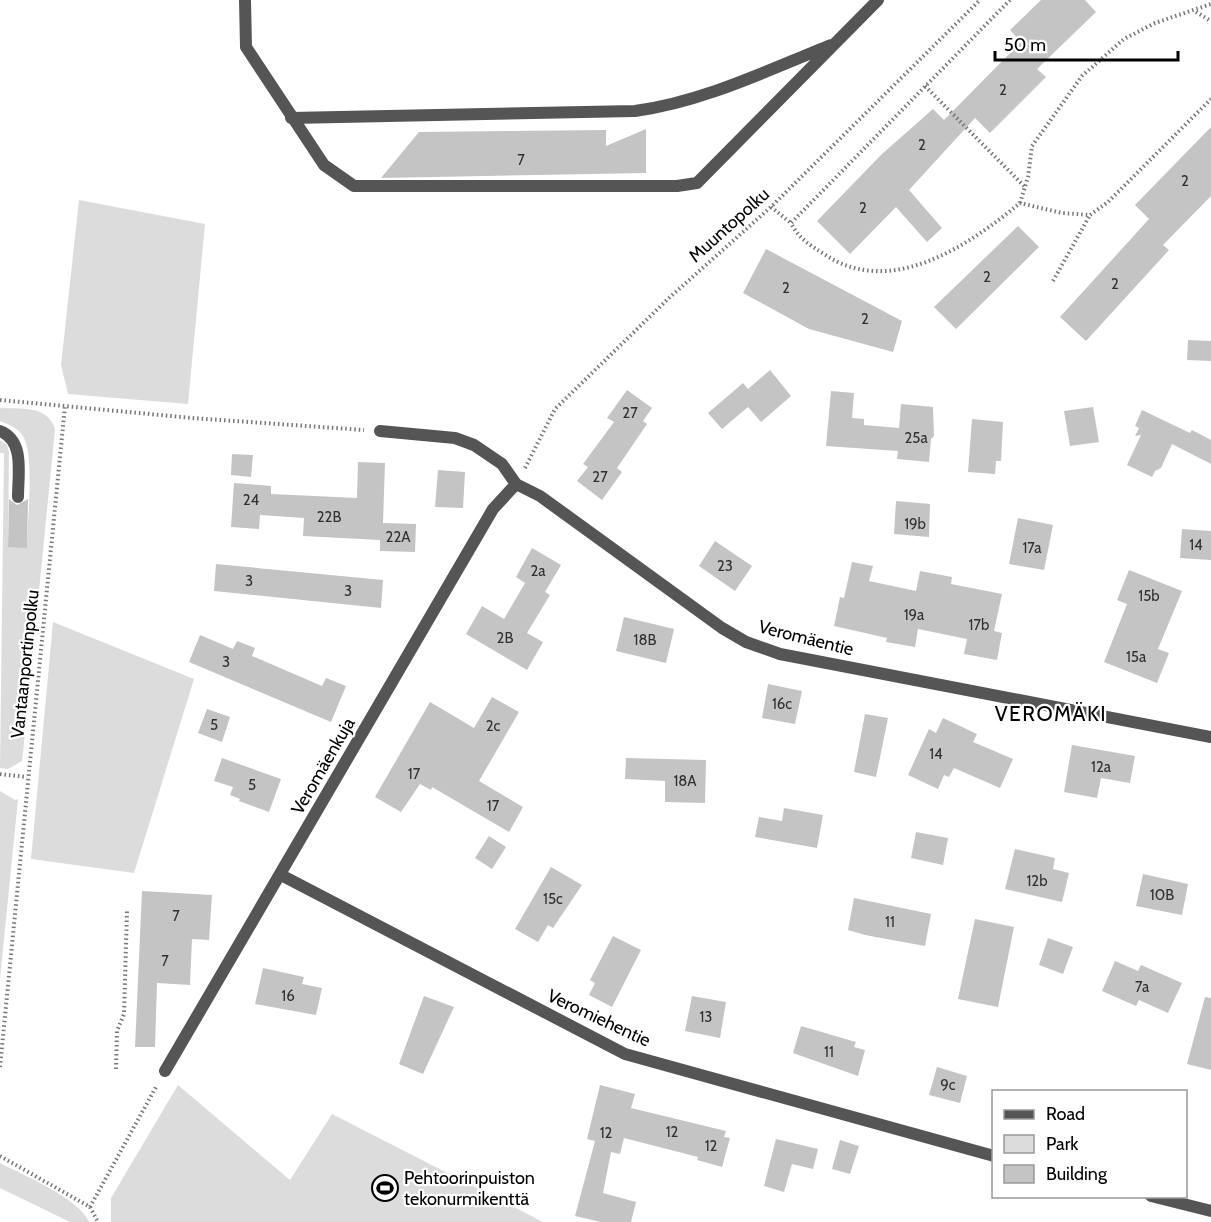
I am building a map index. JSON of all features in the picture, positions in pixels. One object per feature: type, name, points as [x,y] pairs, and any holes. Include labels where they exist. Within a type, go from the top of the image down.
[{"type":"street","points":[[245,0],[246,47],[324,165],[354,186],[677,186],[697,183],[878,0]]},
{"type":"street","points":[[291,118],[651,109],[722,88],[835,43]]},
{"type":"street","points":[[0,431],[9,435],[18,448],[18,497]]},
{"type":"street","name":"Veromäentie","points":[[380,431],[455,438],[474,445],[502,464],[516,484],[540,496],[722,628],[780,654],[1211,737]]},
{"type":"street","name":"Veromäenkuja","points":[[165,1071],[494,509],[516,484]]},
{"type":"street","name":"Veromiehentie","points":[[281,875],[567,1026],[625,1054],[992,1156]]},
{"type":"street","points":[[1155,1198],[1211,1211]]},
{"type":"path","name":"Muuntopolku","points":[[516,484],[555,409],[670,297],[771,207],[980,0]]},
{"type":"path","points":[[791,223],[1011,0]]},
{"type":"path","points":[[771,207],[791,223],[798,237],[834,261],[866,272],[902,271],[933,259],[984,234],[1020,203],[1032,146],[1082,76],[1124,39],[1155,24],[1195,12],[1211,4]]},
{"type":"path","points":[[1195,12],[1211,21]]},
{"type":"path","points":[[924,86],[1025,187]]},
{"type":"path","points":[[1053,281],[1090,215],[1108,202],[1211,99]]},
{"type":"path","points":[[1020,203],[1062,213],[1090,215]]},
{"type":"path","points":[[0,400],[380,431]]},
{"type":"path","name":"Vantaanportinpolku","points":[[0,1067],[65,406]]},
{"type":"path","points":[[0,774],[27,777]]},
{"type":"path","points":[[116,1069],[117,1031],[124,1014],[127,912]]},
{"type":"path","points":[[90,1207],[165,1071]]},
{"type":"path","points":[[0,1156],[90,1207],[98,1222]]},
{"type":"green space","points":[[79,200],[205,224],[188,404],[68,394],[61,365]]},
{"type":"green space","points":[[0,408],[40,412],[51,421],[55,429],[22,761],[8,769],[0,768],[4,453],[0,453],[0,440],[7,445],[9,452],[8,547],[27,547],[30,473],[27,445],[23,436],[16,429],[0,421]]},
{"type":"green space","points":[[53,622],[194,679],[134,873],[31,859]]},
{"type":"green space","points":[[0,791],[15,800],[18,799],[0,979]]},
{"type":"green space","points":[[178,1085],[290,1180],[332,1114],[543,1222],[111,1222],[111,1198]]},
{"type":"green space","points":[[0,1163],[63,1196],[83,1213],[89,1222],[70,1222],[0,1188]]},
{"type":"building","points":[[1041,0],[1085,0],[1096,12],[1037,69],[1046,77],[990,133],[975,118],[909,190],[942,228],[927,242],[896,207],[850,254],[817,221],[882,154],[933,109],[944,120],[1021,42],[1010,30]]},
{"type":"building","points":[[1211,127],[1211,196],[1163,245],[1169,250],[1086,341],[1060,317],[1149,219],[1135,205]]},
{"type":"building","points":[[646,129],[646,173],[381,178],[419,132],[606,130],[606,146]]},
{"type":"building","points":[[1018,226],[1039,247],[956,329],[934,307]]},
{"type":"building","points":[[766,249],[902,321],[893,352],[809,329],[743,293]]},
{"type":"building","points":[[1188,340],[1211,341],[1211,361],[1187,360]]},
{"type":"building","points":[[770,370],[791,396],[761,422],[748,407],[722,429],[708,413],[743,383],[748,389]]},
{"type":"building","points":[[627,390],[652,408],[643,421],[647,424],[617,468],[622,472],[602,500],[577,481],[588,467],[583,464],[614,422],[607,418]]},
{"type":"building","points":[[831,391],[854,393],[852,418],[864,419],[864,425],[899,428],[901,404],[933,407],[934,436],[931,439],[929,462],[897,459],[898,451],[826,446]]},
{"type":"building","points":[[1093,407],[1099,442],[1070,446],[1064,411]]},
{"type":"building","points":[[1142,410],[1190,433],[1192,430],[1211,440],[1211,464],[1172,444],[1161,468],[1155,471],[1152,477],[1127,465],[1141,435],[1135,436],[1139,428],[1135,426]]},
{"type":"building","points":[[972,419],[1003,422],[1001,461],[996,461],[995,474],[968,472]]},
{"type":"building","points":[[232,454],[253,455],[251,477],[231,475]]},
{"type":"building","points":[[358,462],[385,463],[383,523],[416,524],[415,552],[380,551],[380,540],[303,536],[304,518],[260,515],[259,529],[231,527],[234,483],[271,486],[271,494],[357,498]]},
{"type":"building","points":[[438,470],[465,472],[463,508],[435,507]]},
{"type":"building","points":[[9,499],[17,505],[28,499],[27,548],[8,547]]},
{"type":"building","points":[[896,501],[930,504],[929,537],[894,534]]},
{"type":"building","points":[[1018,518],[1053,525],[1044,570],[1009,564]]},
{"type":"building","points":[[1182,529],[1211,531],[1211,560],[1180,558]]},
{"type":"building","points":[[715,541],[752,566],[735,591],[699,566]]},
{"type":"building","points":[[532,548],[561,565],[545,592],[550,595],[527,633],[543,642],[527,670],[466,634],[482,606],[504,619],[525,583],[516,577]]},
{"type":"building","points":[[852,562],[873,566],[869,581],[916,591],[920,571],[952,577],[951,584],[1002,594],[994,631],[1002,633],[997,660],[964,654],[967,639],[918,629],[915,647],[886,642],[887,638],[834,626],[840,597],[844,598]]},
{"type":"building","points":[[216,564],[383,580],[381,608],[214,591]]},
{"type":"building","points":[[1129,570],[1182,591],[1158,649],[1169,653],[1157,683],[1104,662],[1127,604],[1117,600]]},
{"type":"building","points":[[624,617],[674,629],[666,663],[616,651]]},
{"type":"building","points":[[200,635],[233,649],[237,641],[255,648],[252,656],[322,686],[326,678],[346,686],[331,722],[189,662]]},
{"type":"building","points":[[768,684],[802,691],[795,724],[762,718]]},
{"type":"building","points":[[492,697],[519,712],[479,781],[523,807],[509,832],[432,787],[431,790],[420,784],[401,812],[375,797],[430,702],[474,728]]},
{"type":"building","points":[[207,709],[230,717],[222,742],[198,733]]},
{"type":"building","points":[[865,714],[888,718],[876,777],[854,772]]},
{"type":"building","points":[[943,718],[977,734],[973,742],[1013,759],[1000,788],[954,768],[949,777],[944,775],[938,789],[908,775],[929,729],[936,733]]},
{"type":"building","points":[[1072,745],[1135,756],[1130,783],[1101,778],[1097,798],[1064,792]]},
{"type":"building","points":[[222,758],[281,779],[269,812],[239,801],[240,799],[230,795],[233,787],[214,781]]},
{"type":"building","points":[[626,758],[706,760],[705,803],[665,802],[665,781],[625,779]]},
{"type":"building","points":[[784,808],[823,815],[817,848],[755,837],[759,817],[782,821]]},
{"type":"building","points":[[916,832],[948,838],[943,865],[911,858]]},
{"type":"building","points":[[489,836],[506,847],[492,869],[475,858]]},
{"type":"building","points":[[1015,849],[1055,858],[1053,869],[1069,873],[1062,902],[1005,889]]},
{"type":"building","points":[[551,867],[582,885],[553,928],[548,925],[538,942],[515,929]]},
{"type":"building","points":[[1143,874],[1188,884],[1182,915],[1136,906]]},
{"type":"building","points":[[142,891],[212,895],[209,940],[192,939],[190,985],[157,983],[155,1047],[135,1047]]},
{"type":"building","points":[[854,898],[931,914],[925,946],[848,930]]},
{"type":"building","points":[[975,919],[1014,927],[998,1007],[958,999]]},
{"type":"building","points":[[613,936],[641,950],[612,1007],[589,995],[595,983],[590,980]]},
{"type":"building","points":[[1048,938],[1073,947],[1063,974],[1039,965]]},
{"type":"building","points":[[1115,961],[1138,971],[1141,965],[1182,983],[1168,1013],[1139,1000],[1136,1006],[1102,991]]},
{"type":"building","points":[[263,968],[304,977],[302,984],[322,988],[316,1015],[255,1004]]},
{"type":"building","points":[[424,996],[454,1007],[423,1074],[399,1064]]},
{"type":"building","points":[[692,996],[726,1002],[720,1038],[685,1031]]},
{"type":"building","points":[[1205,997],[1211,998],[1211,1070],[1187,1064]]},
{"type":"building","points":[[801,1026],[856,1042],[854,1047],[865,1050],[858,1076],[793,1053]]},
{"type":"building","points":[[937,1067],[967,1076],[960,1103],[929,1095]]},
{"type":"building","points":[[600,1085],[635,1094],[631,1108],[726,1131],[724,1137],[730,1138],[722,1167],[697,1160],[698,1157],[624,1138],[620,1154],[611,1152],[603,1193],[636,1202],[631,1222],[601,1222],[575,1216],[595,1141],[587,1139]]},
{"type":"building","points":[[776,1139],[818,1149],[813,1169],[792,1164],[784,1192],[764,1186]]},
{"type":"building","points":[[840,1140],[859,1146],[850,1174],[832,1169]]},
{"type":"place","name":"Pehtoorinpuiston tekonurmikenttä","points":[[385,1188]]},
{"type":"district","name":"VEROMÄKI","points":[[1051,713]]}]
